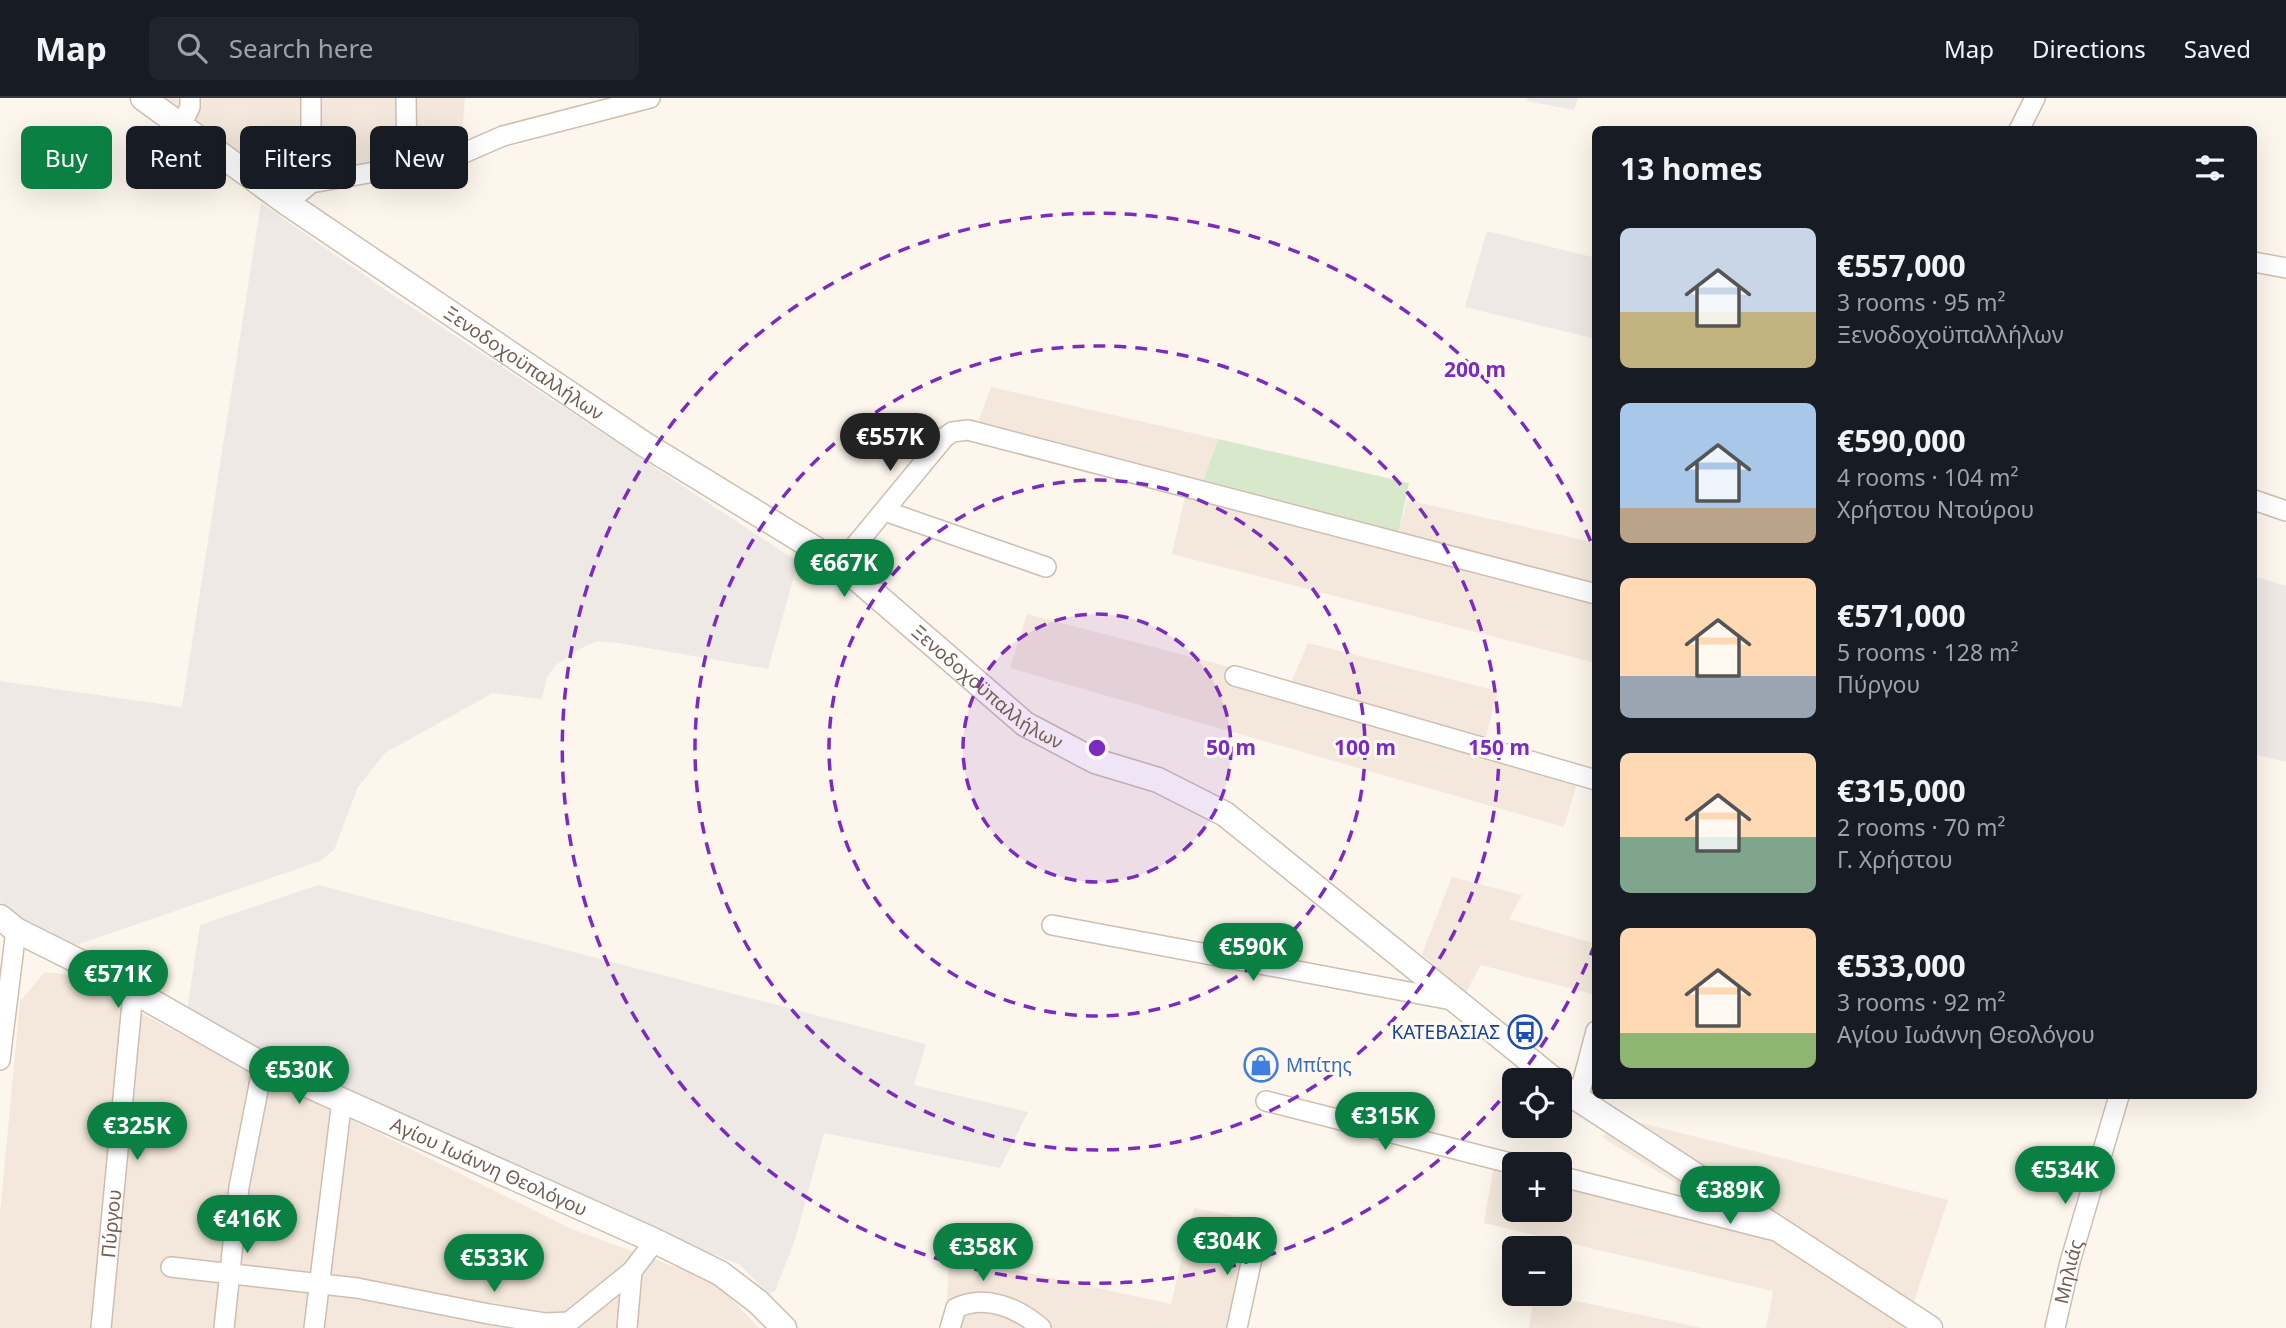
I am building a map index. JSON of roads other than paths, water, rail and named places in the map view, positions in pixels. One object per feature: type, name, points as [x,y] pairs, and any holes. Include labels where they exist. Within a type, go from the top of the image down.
[{"type":"street","name":"Ξενοδοχοϋπαλλήλων","points":[[143,98],[287,203],[644,444],[840,564],[1024,724],[1095,761],[1158,780],[1225,814],[1540,1068]]},
{"type":"street","points":[[182,124],[190,107],[190,98]]},
{"type":"street","points":[[311,98],[311,126]]},
{"type":"street","points":[[406,98],[406,126]]},
{"type":"street","points":[[468,151],[503,136],[650,98]]},
{"type":"street","points":[[2021,126],[2035,98]]},
{"type":"street","points":[[287,203],[304,189]]},
{"type":"street","points":[[2257,263],[2286,268]]},
{"type":"street","points":[[840,564],[944,438],[951,432],[968,430],[1592,593]]},
{"type":"street","points":[[2257,501],[2286,511]]},
{"type":"street","points":[[885,511],[1046,567]]},
{"type":"street","points":[[1235,677],[1592,779]]},
{"type":"street","points":[[1,1047],[8,924]]},
{"type":"street","name":"Αγίου Ιωάννη Θεολόγου","points":[[8,924],[100,972],[262,1065],[655,1241],[720,1273],[758,1302],[784,1328]]},
{"type":"street","points":[[1052,925],[1461,1002]]},
{"type":"street","name":"Πύργου","points":[[102,1328],[133,993]]},
{"type":"street","points":[[1572,1083],[1592,1040]]},
{"type":"street","points":[[224,1328],[243,1161],[262,1065]]},
{"type":"street","points":[[1572,1095],[1930,1328]]},
{"type":"street","name":"Μηλιάς","points":[[2055,1328],[2070,1262],[2118,1099]]},
{"type":"street","points":[[314,1328],[342,1100]]},
{"type":"street","points":[[1266,1101],[1502,1161]]},
{"type":"street","points":[[1572,1179],[1783,1233]]},
{"type":"street","points":[[1237,1328],[1257,1235]]},
{"type":"street","points":[[172,1267],[319,1283],[545,1323],[569,1322],[632,1271],[655,1241]]},
{"type":"street","points":[[627,1328],[632,1271]]},
{"type":"street","points":[[950,1328],[956,1308],[968,1303],[1004,1305],[1020,1312],[1041,1328]]},
{"type":"place","name":"ΚΑΤΕΒΑΣΙΑΣ","points":[[1525,1032]]},
{"type":"place","name":"Μπίτης","points":[[1261,1065]]}]
